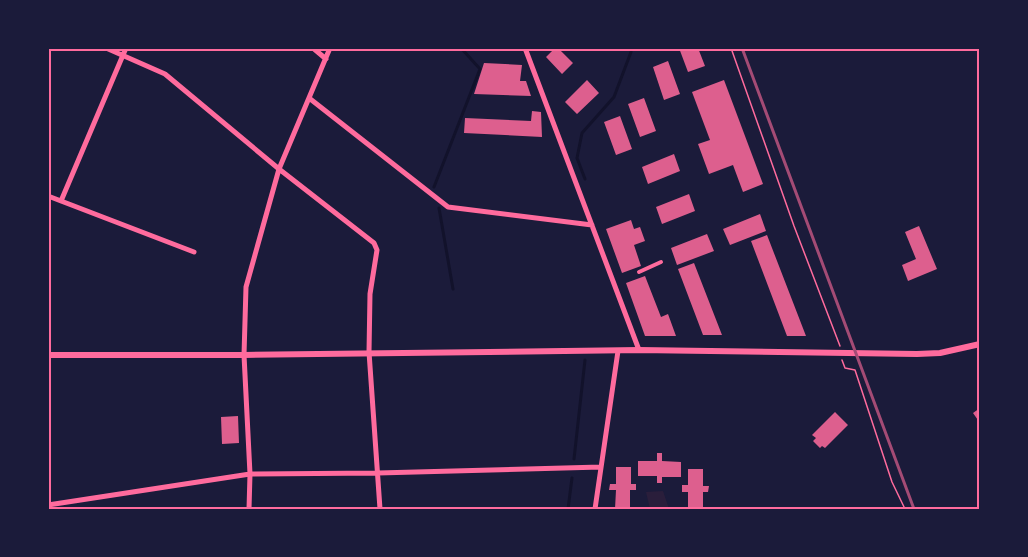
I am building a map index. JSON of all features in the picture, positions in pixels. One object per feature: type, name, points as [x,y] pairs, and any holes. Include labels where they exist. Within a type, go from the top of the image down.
[{"type":"street","points":[[105,48],[165,74],[279,169],[374,243],[377,249],[370,294],[369,352],[380,509]]},
{"type":"street","points":[[61,201],[126,48]]},
{"type":"street","points":[[313,48],[326,59]]},
{"type":"street","points":[[249,509],[250,474],[244,355],[246,288],[279,169],[330,48]]},
{"type":"street","points":[[525,48],[639,351]]},
{"type":"street","points":[[309,98],[448,207],[592,225]]},
{"type":"street","points":[[48,196],[194,252]]},
{"type":"street","points":[[639,272],[661,262]]},
{"type":"street","points":[[48,355],[618,351],[940,353],[980,344]]},
{"type":"street","points":[[595,509],[618,351]]},
{"type":"street","points":[[48,505],[250,474],[601,467]]},
{"type":"path","points":[[731,48],[794,226],[839,343],[843,365],[855,370],[892,482],[905,509]]},
{"type":"shaded area","points":[[663,491],[669,509],[650,509],[646,492]]},
{"type":"building","points":[[558,48],[573,63],[562,74],[546,57]]},
{"type":"building","points":[[679,48],[698,48],[705,66],[688,72]]},
{"type":"building","points":[[668,61],[680,94],[664,100],[653,67]]},
{"type":"building","points":[[484,63],[522,65],[520,81],[526,81],[531,96],[474,94]]},
{"type":"building","points":[[587,80],[599,93],[577,114],[565,102]]},
{"type":"building","points":[[724,80],[763,184],[743,192],[733,165],[709,174],[698,144],[710,140],[692,92]]},
{"type":"building","points":[[644,98],[656,131],[640,137],[628,104]]},
{"type":"building","points":[[532,111],[541,112],[542,137],[464,133],[465,118],[531,121]]},
{"type":"building","points":[[620,116],[632,149],[616,155],[604,122]]},
{"type":"building","points":[[674,154],[680,171],[648,184],[642,167]]},
{"type":"building","points":[[689,194],[695,211],[662,224],[656,207]]},
{"type":"building","points":[[760,214],[766,231],[730,245],[723,229]]},
{"type":"building","points":[[631,220],[634,229],[640,227],[645,241],[634,245],[641,266],[622,273],[606,229]]},
{"type":"building","points":[[919,226],[937,269],[908,281],[902,265],[916,259],[905,232]]},
{"type":"building","points":[[707,234],[714,251],[677,265],[671,248]]},
{"type":"building","points":[[767,235],[806,336],[787,336],[751,241]]},
{"type":"building","points":[[694,263],[722,335],[703,335],[678,269]]},
{"type":"building","points":[[645,276],[661,317],[668,314],[676,336],[645,336],[626,283]]},
{"type":"building","points":[[980,408],[980,423],[973,413]]},
{"type":"building","points":[[835,412],[848,425],[825,448],[822,446],[820,448],[813,441],[816,438],[812,435]]},
{"type":"building","points":[[238,416],[239,443],[222,444],[221,417]]},
{"type":"building","points":[[657,453],[662,453],[662,461],[681,462],[681,477],[662,477],[662,483],[657,483],[657,476],[638,476],[638,461],[657,461]]},
{"type":"building","points":[[616,467],[631,467],[631,484],[636,484],[636,490],[630,490],[630,509],[615,509],[616,490],[609,490],[610,484],[616,484]]},
{"type":"building","points":[[688,469],[703,469],[703,486],[709,486],[708,492],[703,492],[703,509],[688,509],[688,492],[682,492],[682,485],[688,485]]},
{"type":"building","points":[[719,507],[736,507],[736,509],[719,509]]},
{"type":"waterway","points":[[434,187],[480,69],[461,48]]},
{"type":"waterway","points":[[585,179],[577,158],[582,133],[614,97],[631,52]]},
{"type":"waterway","points":[[439,208],[453,289]]},
{"type":"waterway","points":[[574,459],[585,360]]},
{"type":"waterway","points":[[568,509],[572,478]]},
{"type":"railway","points":[[742,48],[914,509]]}]
